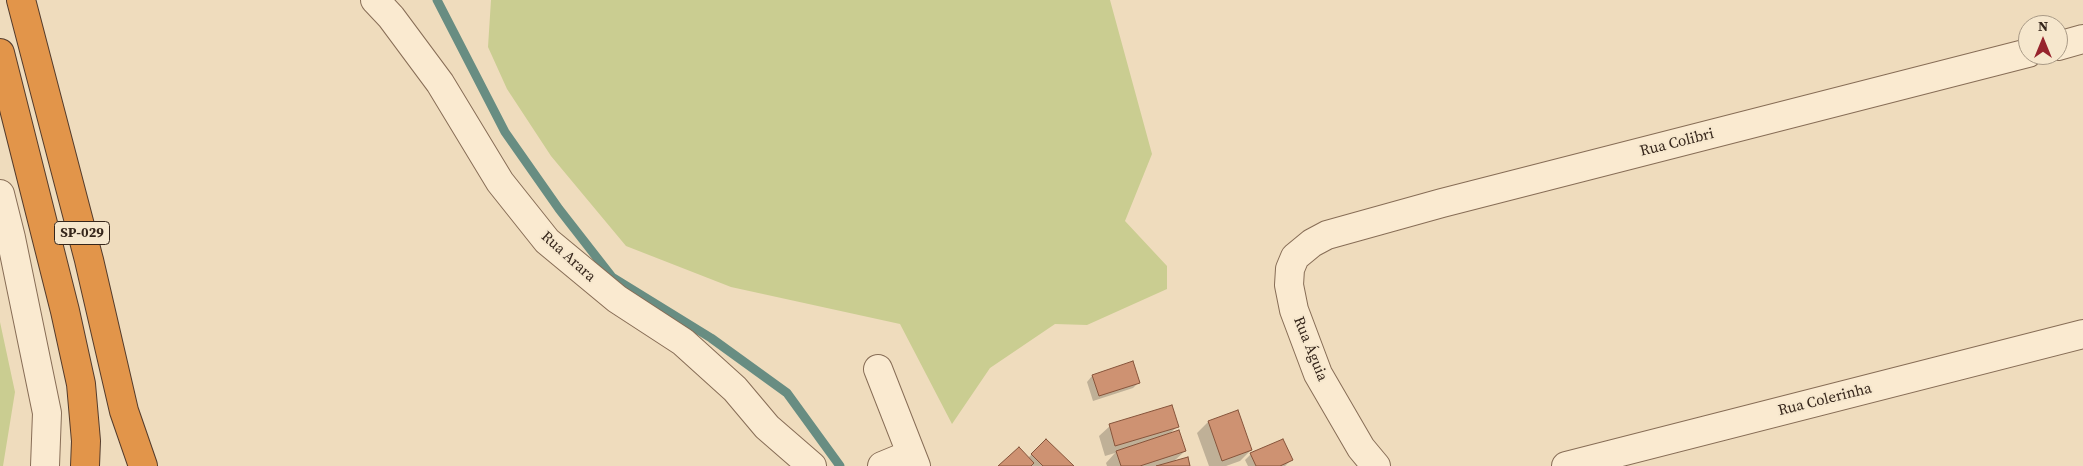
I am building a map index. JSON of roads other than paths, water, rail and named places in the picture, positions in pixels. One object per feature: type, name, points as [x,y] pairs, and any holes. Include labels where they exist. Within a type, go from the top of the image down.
[{"type":"highway","name":"SP-029","points":[[21,0],[89,260],[124,411],[143,466]]},
{"type":"highway","name":"SP-029","points":[[0,53],[65,311],[80,384],[86,441],[85,466]]},
{"type":"street","name":"Rua Arara","points":[[376,0],[440,83],[500,182],[547,241],[617,299],[683,342],[735,389],[767,427],[812,466]]},
{"type":"street","points":[[2068,43],[2083,39]]},
{"type":"street","name":"Rua Colibri","points":[[1327,235],[1452,200],[2018,56]]},
{"type":"street","points":[[0,194],[11,238],[47,413],[45,466]]},
{"type":"street","name":"Rua Águia","points":[[1327,235],[1295,257],[1290,269],[1289,285],[1294,310],[1318,374],[1360,448],[1376,466]]},
{"type":"street","name":"Rua Colerinha","points":[[1566,466],[2083,334]]},
{"type":"street","points":[[878,369],[913,460],[882,466]]},
{"type":"waterway","points":[[437,0],[505,132],[559,209],[612,277],[711,338],[787,393],[840,466]]}]
